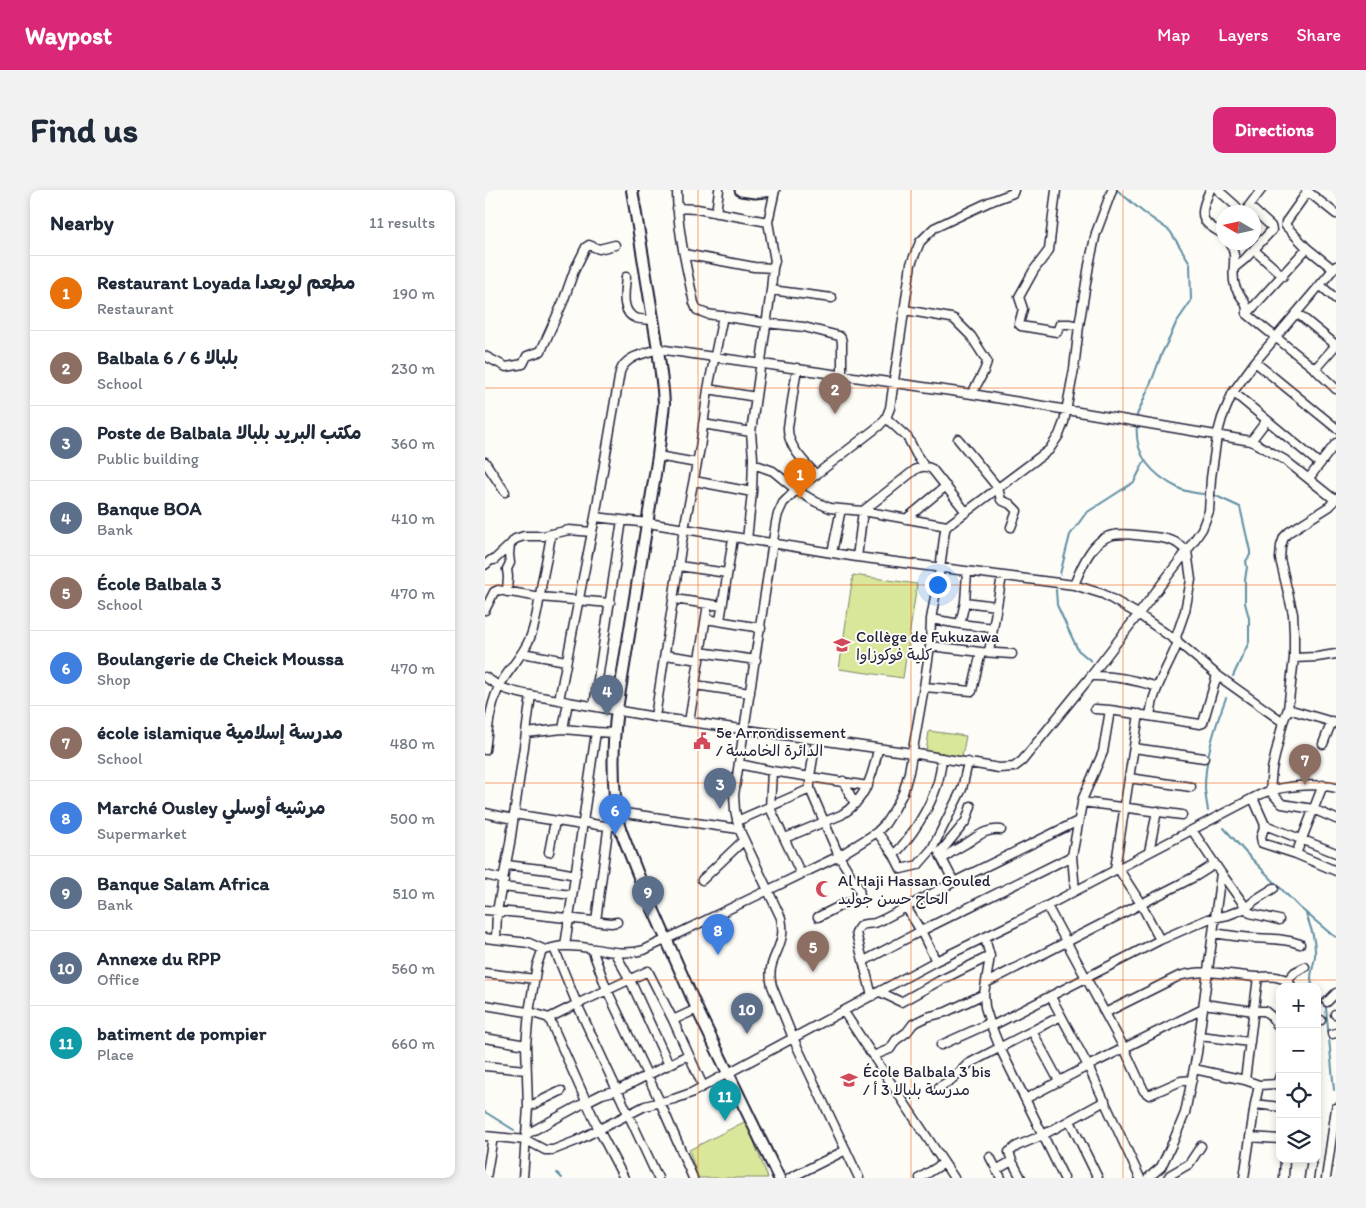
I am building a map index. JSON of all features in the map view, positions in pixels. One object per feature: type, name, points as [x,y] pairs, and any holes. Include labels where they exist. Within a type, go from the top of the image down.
[{"type":"highway","points":[[741,190],[755,192],[774,190]]},
{"type":"main road","points":[[632,190],[658,348],[664,404],[658,456],[614,733],[614,791],[617,812],[614,826],[697,1008],[779,1178]]},
{"type":"street","points":[[677,190],[677,208],[684,254],[697,310],[703,313],[804,327],[839,336],[842,342],[842,375]]},
{"type":"street","points":[[716,212],[719,190]]},
{"type":"street","points":[[747,540],[753,466],[751,432],[775,261],[768,222],[774,190]]},
{"type":"street","points":[[859,1178],[793,1038],[770,978],[774,956],[782,933],[782,925],[781,918],[744,840],[735,810],[734,795],[744,730],[780,508],[796,490],[879,426],[886,418],[895,383],[911,264],[920,242],[934,228],[1013,193],[1014,190]]},
{"type":"street","points":[[1056,190],[1049,250],[1034,270],[1019,297],[1023,309],[1019,324],[1051,332],[1057,332],[1060,324],[1079,326]]},
{"type":"street","points":[[523,1178],[528,1107],[526,1045],[529,1012],[541,951],[565,946],[615,953],[636,952],[666,940],[839,856],[877,832],[894,810],[903,793],[909,772],[924,686],[930,646],[931,619],[947,526],[1049,450],[1062,428],[1076,355],[1087,272],[1096,232],[1112,190]]},
{"type":"street","points":[[1210,190],[1203,208],[1203,217],[1206,223],[1216,229]]},
{"type":"street","points":[[1217,190],[1235,205]]},
{"type":"street","points":[[1250,205],[1261,190]]},
{"type":"street","points":[[485,677],[500,686],[531,695],[655,717],[912,753],[999,768],[1014,767],[1022,761],[1091,676],[1202,529],[1209,511],[1211,478],[1217,436],[1233,392],[1255,362],[1334,268],[1307,248],[1286,226],[1286,222],[1307,191],[1336,214]]},
{"type":"street","points":[[677,208],[697,209],[768,222]]},
{"type":"street","points":[[1261,217],[1273,230],[1261,243]]},
{"type":"street","points":[[485,356],[506,367],[523,364],[527,356],[541,352],[586,247],[599,249],[615,245]]},
{"type":"street","points":[[1247,314],[1307,248]]},
{"type":"street","points":[[1234,250],[1235,286],[1246,304],[1247,314],[1336,389]]},
{"type":"street","points":[[1234,268],[1254,250],[1283,276]]},
{"type":"street","points":[[684,254],[754,267],[773,268]]},
{"type":"street","points":[[626,277],[625,304],[629,313],[635,318],[653,320]]},
{"type":"street","points":[[1320,285],[1336,299]]},
{"type":"street","points":[[771,290],[832,298]]},
{"type":"street","points":[[905,310],[951,318],[971,336],[987,360],[984,372],[980,376],[972,394]]},
{"type":"street","points":[[1297,313],[1336,345],[1315,370]]},
{"type":"street","points":[[655,717],[684,529],[694,481],[714,356],[723,316]]},
{"type":"street","points":[[563,729],[566,661],[595,517],[622,367],[633,358],[658,348],[972,394],[1251,441],[1285,460],[1336,499],[1330,506],[1289,532],[1281,546],[1280,559],[1293,614],[1295,634],[1294,658],[1288,709],[1272,769],[1270,790],[1282,804],[1313,809],[1336,819]]},
{"type":"street","points":[[1255,362],[1335,424]]},
{"type":"street","points":[[797,368],[788,436],[794,448],[815,475]]},
{"type":"street","points":[[708,389],[756,397]]},
{"type":"street","points":[[1233,392],[1320,464]]},
{"type":"street","points":[[886,418],[908,438],[924,466],[933,469],[966,512]]},
{"type":"street","points":[[1251,441],[1267,420]]},
{"type":"street","points":[[703,424],[751,432]]},
{"type":"street","points":[[958,439],[998,488],[1001,500],[1010,504],[1017,511],[1011,527]]},
{"type":"street","points":[[1309,478],[1336,443]]},
{"type":"street","points":[[658,456],[697,463]]},
{"type":"street","points":[[485,462],[505,492]]},
{"type":"street","points":[[753,466],[773,471],[796,490],[830,508],[947,526]]},
{"type":"street","points":[[857,558],[863,512],[916,469],[924,466]]},
{"type":"street","points":[[694,481],[752,492]]},
{"type":"street","points":[[906,519],[946,486]]},
{"type":"street","points":[[832,553],[841,509]]},
{"type":"street","points":[[595,517],[647,523],[857,558],[1075,585],[1103,594],[1139,614],[1178,642],[1217,675],[1283,722]]},
{"type":"street","points":[[594,706],[622,520]]},
{"type":"street","points":[[485,565],[494,560],[515,539],[521,536],[543,536],[574,530],[592,532]]},
{"type":"street","points":[[485,754],[486,722],[500,686],[529,641],[533,628],[551,534]]},
{"type":"street","points":[[1075,585],[1082,564],[1092,550],[1104,539],[1113,535],[1137,535],[1159,538],[1175,542],[1187,551],[1191,580],[1185,611],[1176,638],[1178,642],[1153,698],[1150,716]]},
{"type":"street","points":[[720,621],[733,538]]},
{"type":"street","points":[[507,592],[510,546]]},
{"type":"street","points":[[679,566],[727,573]]},
{"type":"street","points":[[960,624],[965,602],[967,572]]},
{"type":"street","points":[[924,686],[974,690],[993,628],[1002,576]]},
{"type":"street","points":[[485,610],[494,592],[498,590],[540,597],[610,604]]},
{"type":"street","points":[[673,599],[722,606]]},
{"type":"street","points":[[965,602],[996,606]]},
{"type":"street","points":[[689,722],[708,604]]},
{"type":"street","points":[[706,619],[761,628]]},
{"type":"street","points":[[931,619],[993,628]]},
{"type":"street","points":[[930,646],[1012,654]]},
{"type":"street","points":[[522,653],[566,661]]},
{"type":"street","points":[[1294,658],[1336,654]]},
{"type":"street","points":[[665,655],[755,660]]},
{"type":"street","points":[[1095,709],[1200,724],[1203,723],[1217,675]]},
{"type":"street","points":[[1091,676],[1136,680],[1158,687]]},
{"type":"street","points":[[695,685],[750,693]]},
{"type":"street","points":[[496,939],[497,911],[514,816],[531,695]]},
{"type":"street","points":[[1288,709],[1334,722],[1323,744]]},
{"type":"street","points":[[1075,891],[1072,856],[1078,821],[1085,792],[1103,752],[1110,710]]},
{"type":"street","points":[[1139,714],[1116,868],[1141,904],[1160,940]]},
{"type":"street","points":[[526,733],[563,729],[614,733]]},
{"type":"street","points":[[565,946],[595,732]]},
{"type":"street","points":[[816,740],[810,776],[810,789],[839,856],[859,889],[860,895],[854,901],[818,917]]},
{"type":"street","points":[[1134,748],[1204,758]]},
{"type":"street","points":[[785,838],[845,813],[855,804],[868,786],[875,766],[878,749]]},
{"type":"street","points":[[894,855],[904,844],[931,801],[937,785],[942,758]]},
{"type":"street","points":[[938,854],[962,789],[968,762]]},
{"type":"street","points":[[739,764],[868,786]]},
{"type":"street","points":[[773,771],[770,808],[801,874]]},
{"type":"street","points":[[1129,778],[1191,786]]},
{"type":"street","points":[[843,781],[855,804]]},
{"type":"street","points":[[1297,854],[1323,785]]},
{"type":"street","points":[[527,1137],[545,1150],[553,1150],[564,1147],[645,1106],[674,1100],[691,1093],[936,961],[985,938],[1253,798],[1270,790],[1323,785],[1336,788]]},
{"type":"street","points":[[617,812],[738,825],[810,789]]},
{"type":"street","points":[[1253,798],[1265,826],[1261,837],[1262,843],[1297,854],[1336,870]]},
{"type":"street","points":[[1082,802],[1182,815]]},
{"type":"street","points":[[938,854],[966,821],[971,806]]},
{"type":"street","points":[[1149,852],[1157,811]]},
{"type":"street","points":[[485,813],[580,825],[583,822],[614,826],[605,846],[596,921]]},
{"type":"street","points":[[549,852],[555,821]]},
{"type":"street","points":[[872,996],[856,932],[861,925],[878,922],[1078,821]]},
{"type":"street","points":[[1265,826],[1336,853]]},
{"type":"street","points":[[877,832],[901,868],[918,865],[994,829],[1001,830]]},
{"type":"street","points":[[1192,830],[1250,913],[1279,920]]},
{"type":"street","points":[[702,880],[744,840]]},
{"type":"street","points":[[938,854],[954,882]]},
{"type":"street","points":[[864,961],[1072,856]]},
{"type":"street","points":[[986,983],[1196,876],[1215,864]]},
{"type":"street","points":[[506,865],[575,875]]},
{"type":"street","points":[[1148,1178],[1161,1167],[1185,1113],[1194,1070],[1221,873]]},
{"type":"street","points":[[485,875],[498,878],[503,884],[572,895]]},
{"type":"street","points":[[941,1045],[1051,996],[1160,940],[1208,919],[1246,908],[1274,888]]},
{"type":"street","points":[[1047,906],[1124,1048],[1144,1091],[1149,1095],[1181,1081],[1192,1080]]},
{"type":"street","points":[[907,907],[936,961]]},
{"type":"street","points":[[485,910],[611,923],[617,922]]},
{"type":"street","points":[[1213,933],[1251,938],[1279,938],[1300,944]]},
{"type":"street","points":[[485,938],[529,943],[545,950]]},
{"type":"street","points":[[985,938],[990,956],[984,994],[985,1007],[1000,1048],[1064,1178]]},
{"type":"street","points":[[554,948],[577,1004],[658,1178]]},
{"type":"street","points":[[592,949],[607,990],[648,1074],[693,1178]]},
{"type":"street","points":[[615,953],[630,980],[669,1065]]},
{"type":"street","points":[[880,992],[901,1002],[990,956]]},
{"type":"street","points":[[1290,983],[1295,972],[1305,967]]},
{"type":"street","points":[[1105,1013],[1179,976],[1187,974],[1208,971],[1258,977],[1273,976],[1288,983]]},
{"type":"street","points":[[549,1018],[648,972],[673,1020],[703,1086]]},
{"type":"street","points":[[485,973],[535,979]]},
{"type":"street","points":[[1245,1080],[1258,977]]},
{"type":"street","points":[[1327,1002],[1336,993]]},
{"type":"street","points":[[873,1056],[890,1049],[896,1040],[907,1032],[913,1024],[927,1017],[946,1012],[984,994]]},
{"type":"street","points":[[1051,996],[1088,1066],[1140,1178]]},
{"type":"street","points":[[485,1005],[529,1012],[549,1018],[599,1130],[624,1178]]},
{"type":"street","points":[[1025,1099],[1203,1006],[1265,1011],[1279,1028]]},
{"type":"street","points":[[673,1020],[697,1008]]},
{"type":"street","points":[[844,1012],[954,1178]]},
{"type":"street","points":[[939,1087],[951,1080],[968,1064],[1061,1016]]},
{"type":"street","points":[[1032,1030],[1059,1081]]},
{"type":"street","points":[[1199,1036],[1250,1042]]},
{"type":"street","points":[[485,1038],[526,1045]]},
{"type":"street","points":[[485,1178],[489,1136],[527,1137],[602,1094],[617,1090],[688,1055]]},
{"type":"street","points":[[485,1066],[526,1070]]},
{"type":"street","points":[[1194,1070],[1245,1080],[1259,1085],[1276,1084]]},
{"type":"street","points":[[1244,1178],[1259,1085]]},
{"type":"street","points":[[528,1107],[561,1091]]},
{"type":"street","points":[[1021,1178],[1009,1152],[1017,1146],[1043,1135],[1105,1101]]},
{"type":"street","points":[[1255,1104],[1276,1107]]},
{"type":"street","points":[[1326,1178],[1334,1138],[1336,1108]]},
{"type":"street","points":[[1070,1121],[1099,1178]]},
{"type":"street","points":[[1250,1137],[1276,1138]]},
{"type":"street","points":[[1168,1178],[1169,1175],[1189,1164],[1201,1146]]},
{"type":"street","points":[[791,1178],[846,1150]]},
{"type":"street","points":[[990,1157],[998,1176],[1012,1161]]},
{"type":"street","points":[[920,1178],[944,1163]]},
{"type":"street","points":[[1284,1178],[1285,1163]]},
{"type":"street","points":[[1309,1178],[1311,1163]]},
{"type":"green space","points":[[853,575],[917,584],[903,678],[839,669]]},
{"type":"green space","points":[[929,731],[966,736],[962,757],[926,752]]},
{"type":"green space","points":[[746,1121],[768,1178],[698,1178],[689,1150]]},
{"type":"waterway","points":[[1117,190],[1170,231],[1190,263],[1191,301],[1176,323],[1162,353],[1137,415],[1137,420]]},
{"type":"waterway","points":[[1137,424],[1137,435],[1142,455],[1153,471],[1180,489],[1203,494]]},
{"type":"waterway","points":[[1060,574],[1070,535],[1086,513],[1134,482],[1144,462]]},
{"type":"waterway","points":[[1214,495],[1240,507],[1250,551],[1246,561],[1245,580],[1245,603],[1249,618],[1249,642],[1233,676]]},
{"type":"waterway","points":[[1056,590],[1057,605],[1078,650],[1091,661]]},
{"type":"waterway","points":[[1208,811],[1205,776],[1209,753],[1226,698]]},
{"type":"waterway","points":[[1224,828],[1299,907],[1336,937]]},
{"type":"waterway","points":[[1306,914],[1315,945],[1311,975],[1312,983]]},
{"type":"waterway","points":[[1321,1000],[1326,1008],[1334,1090]]},
{"type":"waterway","points":[[485,1112],[514,1130]]},
{"type":"waterway","points":[[557,1173],[562,1178]]},
{"type":"place","name":"Balbala 6 / بلبالا 6","points":[[835,414]]},
{"type":"place","name":"Restaurant Loyada مطعم لويعدا","points":[[800,499]]},
{"type":"place","name":"Collège de Fukuzawa كلية فوكوزاوا","points":[[842,645]]},
{"type":"place","name":"Banque BOA","points":[[607,716]]},
{"type":"place","name":"5e Arrondissement / الدائرة الخامسة","points":[[702,741]]},
{"type":"place","name":"école islamique مدرسة إسلامية","points":[[1305,785]]},
{"type":"place","name":"Poste de Balbala مكتب البريد بلبالا","points":[[720,809]]},
{"type":"place","name":"Boulangerie de Cheick Moussa","points":[[615,835]]},
{"type":"place","name":"Al Haji Hassan Gouled الحاج حسن جوليد","points":[[824,889]]},
{"type":"place","name":"Banque Salam Africa","points":[[648,917]]},
{"type":"place","name":"Marché Ousley مرشيه أوسلي","points":[[718,955]]},
{"type":"place","name":"École Balbala 3","points":[[813,972]]},
{"type":"place","name":"Annexe du RPP","points":[[747,1034]]},
{"type":"place","name":"École Balbala 3 bis / مدرسة بلبالا 3 أ","points":[[849,1080]]},
{"type":"place","name":"batiment de pompier","points":[[725,1121]]}]
